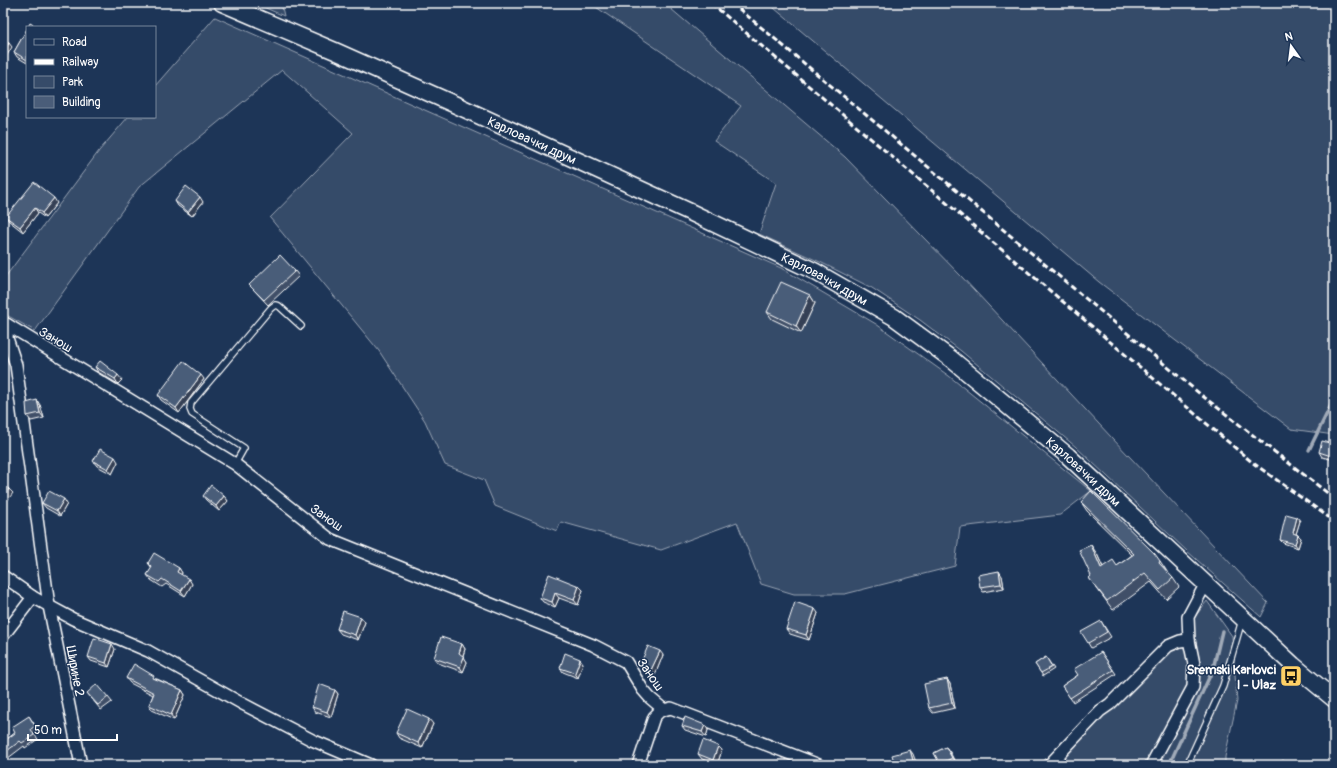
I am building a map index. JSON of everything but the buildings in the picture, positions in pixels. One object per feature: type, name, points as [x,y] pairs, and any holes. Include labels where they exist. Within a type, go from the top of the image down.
[{"type":"main road","name":"Карловачки друм","points":[[222,3],[435,95],[814,271],[864,298],[914,330],[1068,456],[1293,665],[1334,699]]},
{"type":"street","name":"Занош","points":[[6,323],[235,464],[330,539],[593,644],[626,662],[643,690],[663,709]]},
{"type":"street","name":"Ширине 2","points":[[6,323],[7,338],[16,365],[49,606],[81,765]]},
{"type":"street","points":[[3,576],[33,597],[73,619],[148,651],[241,703],[312,740],[371,765]]},
{"type":"street","points":[[1151,765],[1193,687],[1194,664],[1188,640],[1188,617],[1206,583]]},
{"type":"street","points":[[3,636],[33,597]]},
{"type":"street","points":[[1049,765],[1100,711],[1110,704],[1168,646],[1180,641],[1188,640]]},
{"type":"street","name":"Занош","points":[[638,765],[654,717],[663,709],[671,708],[819,765]]},
{"type":"lane","points":[[235,464],[244,448],[192,414],[190,409],[191,403],[275,305],[279,306],[301,326]]},
{"type":"lane","points":[[1187,765],[1223,686],[1243,618]]},
{"type":"green space","points":[[254,3],[281,3],[284,16]]},
{"type":"green space","points":[[590,3],[664,3],[845,157],[961,276],[1268,603],[1261,617],[1187,551],[1076,447],[961,351],[920,320],[872,288],[759,234],[776,183],[714,141],[741,106]]},
{"type":"green space","points":[[768,3],[1334,3],[1334,435],[1291,429],[1099,282]]},
{"type":"green space","points":[[215,17],[781,268],[876,324],[949,376],[1091,491],[1060,515],[960,527],[955,566],[845,594],[794,594],[761,584],[737,522],[661,550],[561,522],[557,531],[495,506],[484,480],[445,465],[425,421],[379,351],[270,218],[353,133],[282,70],[139,187],[35,331],[3,313],[3,280],[99,151],[127,118],[156,118],[156,85]]},
{"type":"green space","points":[[1207,601],[1232,636],[1237,701],[1225,757],[1225,765],[1055,765],[1143,677],[1179,638]]},
{"type":"waterway","points":[[1309,450],[1334,399]]},
{"type":"waterway","points":[[1169,765],[1213,669],[1222,631]]},
{"type":"railway","points":[[711,3],[1253,463],[1334,521]]},
{"type":"railway","points":[[732,3],[1200,394],[1334,498]]},
{"type":"place","name":"Sremski Karlovci I - Ulaz","points":[[1291,676]]}]
